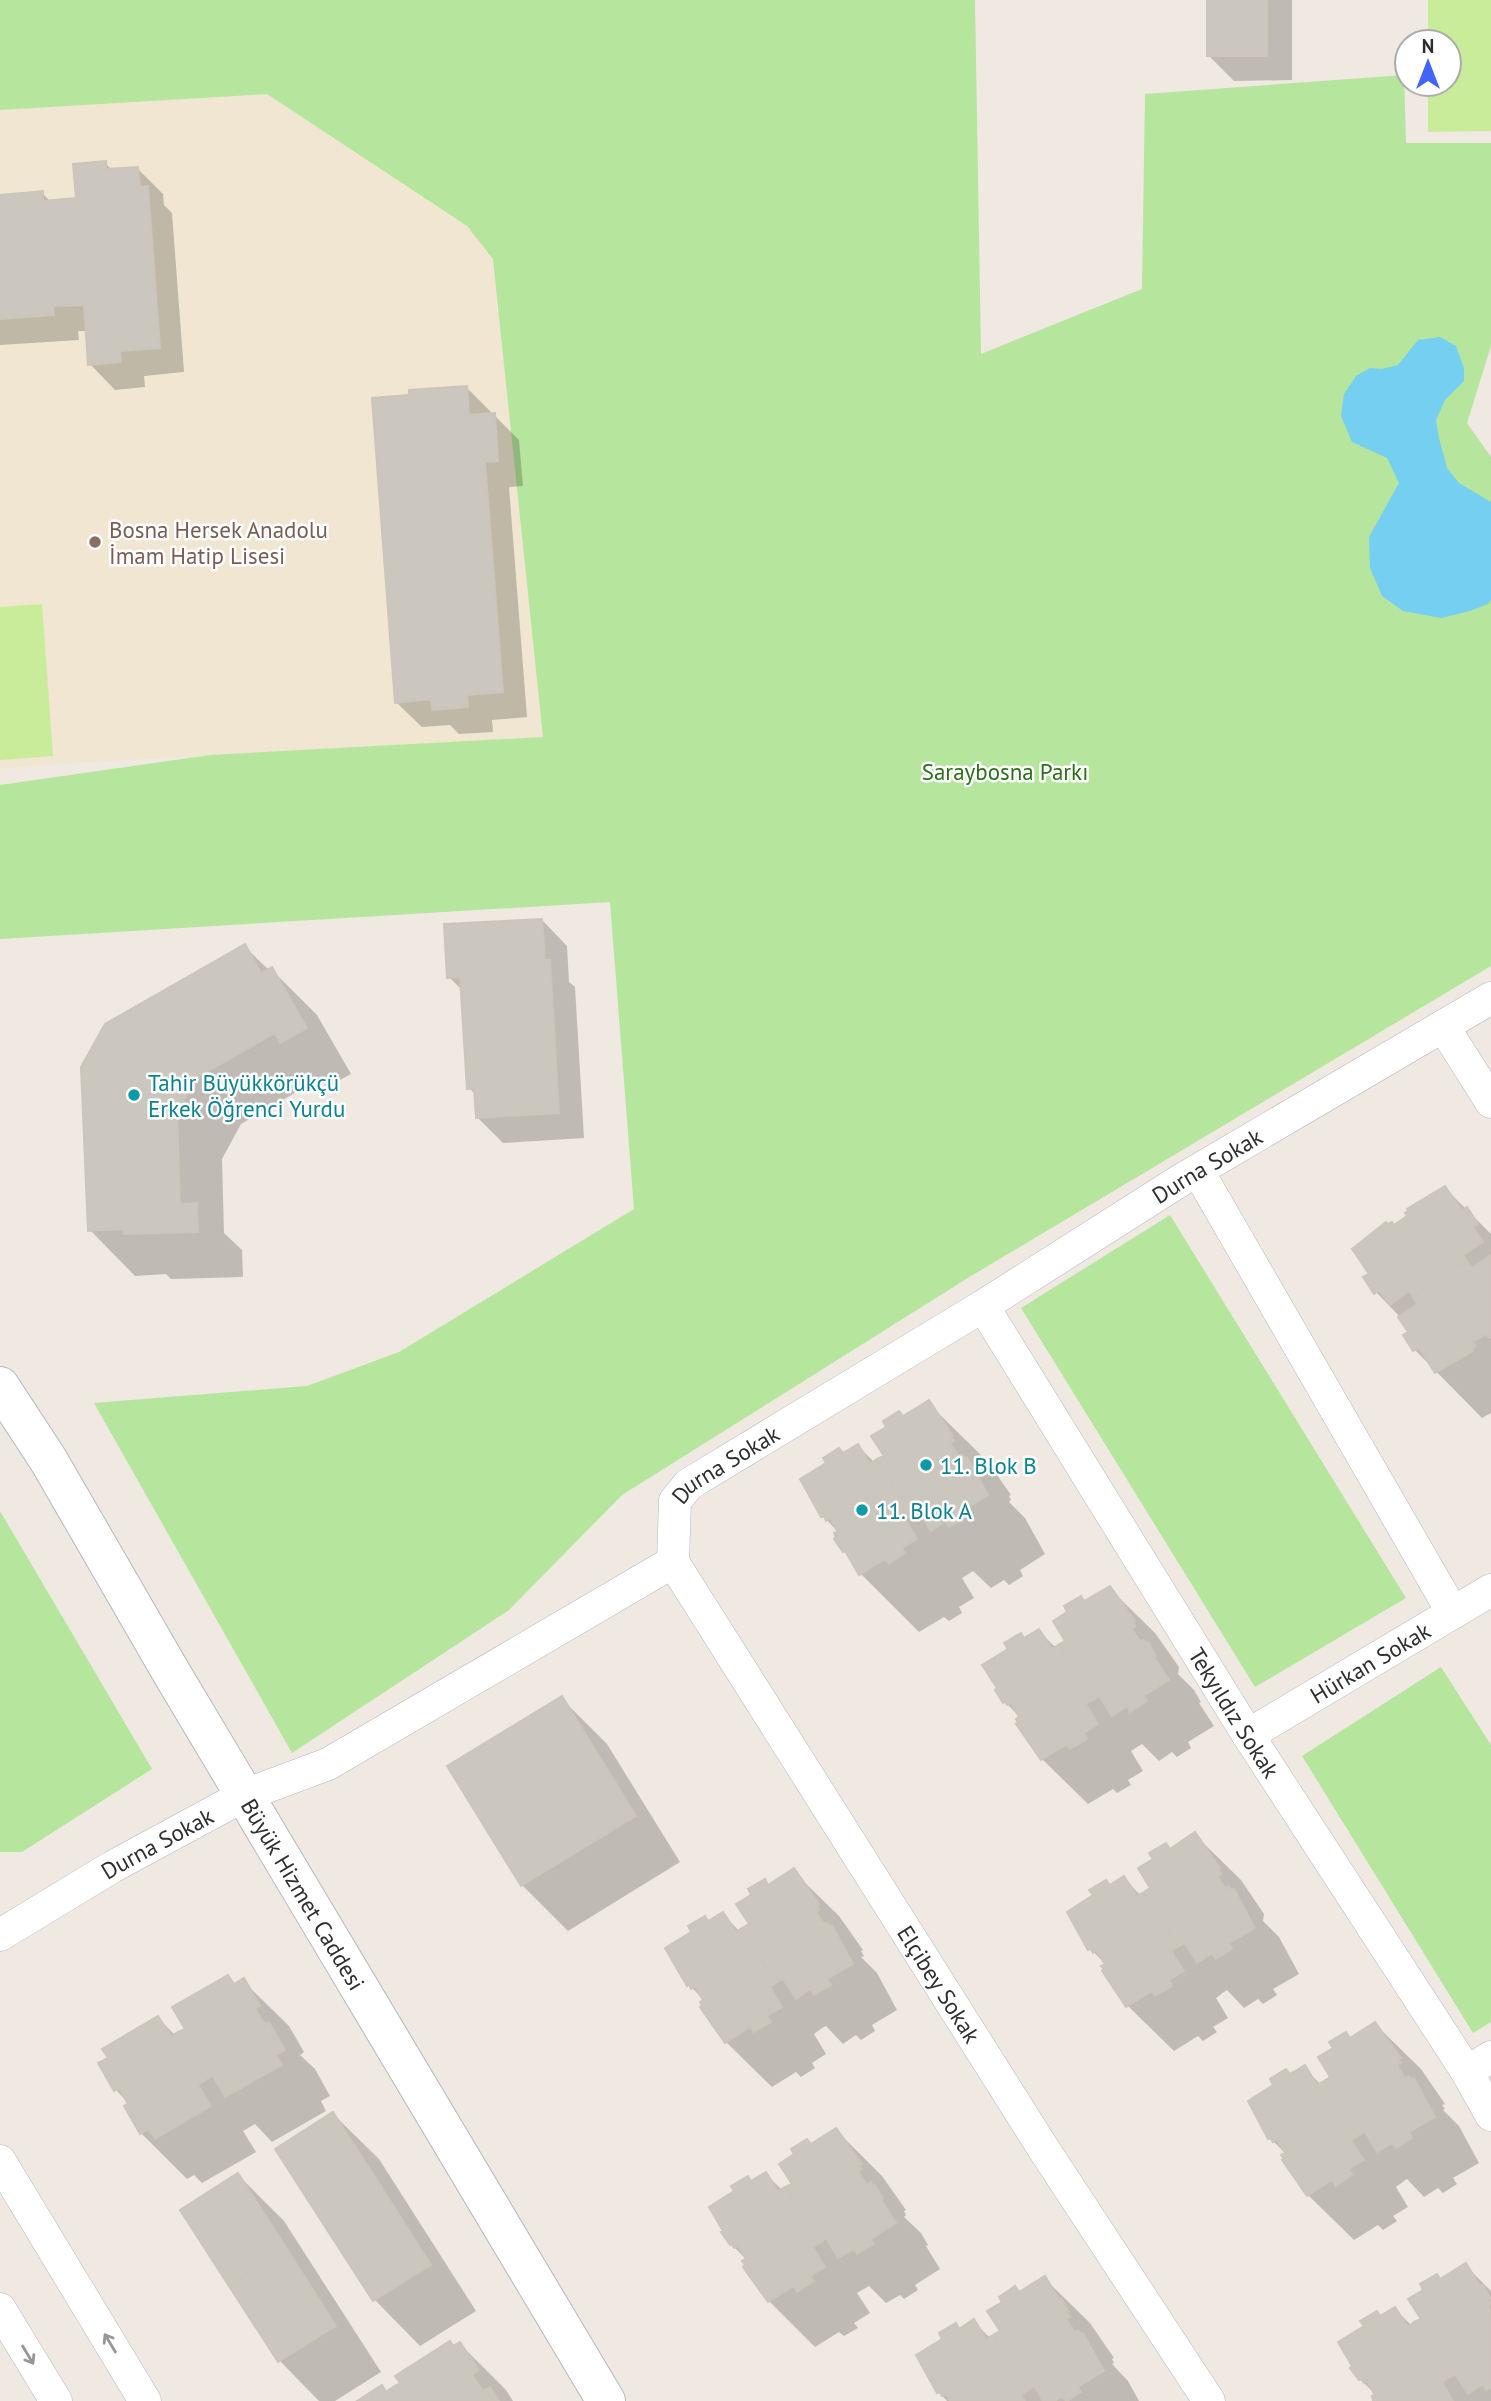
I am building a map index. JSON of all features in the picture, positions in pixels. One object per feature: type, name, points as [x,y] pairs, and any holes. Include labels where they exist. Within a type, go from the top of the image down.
[{"type":"street","name":"Durna Sokak","points":[[0,1935],[112,1867],[245,1795],[328,1764],[673,1562],[675,1501],[689,1484],[984,1306],[1198,1171],[1491,998]]},
{"type":"street","points":[[1443,1026],[1491,1102]]},
{"type":"street","points":[[1198,1171],[1453,1612]]},
{"type":"street","name":"Tekyıldız Sokak","points":[[984,1306],[1248,1735],[1479,2065],[1491,2115]]},
{"type":"street","name":"Büyük Hizmet Caddesi","points":[[0,1386],[49,1461],[606,2401]]},
{"type":"street","name":"Elçibey Sokak","points":[[673,1562],[1043,2148],[1209,2401]]},
{"type":"street","name":"Hürkan Sokak","points":[[1248,1735],[1491,1590]]},
{"type":"street","points":[[0,2161],[145,2401]]},
{"type":"street","points":[[0,2309],[57,2401]]},
{"type":"shaded area","points":[[267,94],[467,226],[494,259],[543,738],[0,768],[0,110]]},
{"type":"green space","name":"Saraybosna Parkı","points":[[0,0],[975,0],[981,354],[1142,289],[1145,94],[1393,76],[1393,98],[1405,98],[1406,143],[1491,143],[1491,346],[1467,423],[1491,457],[1491,966],[971,1276],[622,1495],[509,1610],[292,1753],[94,1403],[307,1386],[399,1352],[634,1209],[610,902],[0,939],[0,785],[210,755],[543,737],[493,259],[467,226],[267,94],[0,110]]},
{"type":"green space","points":[[1428,0],[1491,0],[1491,131],[1428,132],[1428,98],[1463,98],[1463,28],[1428,28]]},
{"type":"green space","points":[[42,604],[53,756],[0,760],[0,607]]},
{"type":"green space","points":[[1170,1215],[1406,1598],[1255,1687],[1021,1308]]},
{"type":"green space","points":[[0,1511],[152,1769],[22,1852],[0,1852]]},
{"type":"green space","points":[[1441,1667],[1491,1745],[1491,2022],[1473,2033],[1302,1756]]},
{"type":"water","points":[[1440,337],[1456,346],[1464,368],[1464,381],[1445,400],[1436,420],[1447,468],[1459,483],[1491,502],[1491,600],[1488,604],[1470,611],[1441,618],[1403,611],[1382,596],[1370,568],[1369,537],[1399,483],[1387,458],[1352,442],[1341,416],[1344,394],[1356,376],[1370,368],[1382,369],[1398,365],[1418,340]]},
{"type":"building","points":[[1207,0],[1267,0],[1267,56],[1207,56]]},
{"type":"building","points":[[106,161],[106,169],[138,167],[140,187],[148,186],[160,348],[120,351],[121,362],[88,365],[84,305],[53,306],[54,315],[0,319],[0,195],[43,191],[43,201],[76,198],[73,164]]},
{"type":"building","points":[[467,386],[469,415],[495,413],[498,461],[485,462],[503,692],[467,695],[468,707],[432,710],[431,699],[395,703],[372,398],[409,395],[409,390]]},
{"type":"building","points":[[542,919],[545,960],[550,960],[559,1113],[476,1118],[474,1088],[467,1089],[460,977],[447,978],[444,924]]},
{"type":"building","name":"Tahir Büyükkörükçü Erkek Öğrenci Yurdu","points":[[245,944],[261,973],[272,967],[307,1028],[280,1043],[275,1033],[196,1078],[177,1113],[180,1204],[197,1203],[198,1232],[124,1234],[124,1229],[88,1231],[81,1067],[105,1024]]},
{"type":"building","points":[[1445,1186],[1462,1211],[1467,1207],[1478,1224],[1473,1227],[1483,1242],[1463,1255],[1467,1261],[1413,1297],[1409,1291],[1390,1305],[1379,1290],[1374,1294],[1363,1277],[1369,1274],[1352,1249],[1386,1222],[1392,1222],[1394,1225],[1407,1216],[1407,1209]]},
{"type":"building","points":[[1491,1255],[1491,1337],[1486,1334],[1473,1342],[1476,1346],[1473,1351],[1435,1373],[1419,1348],[1413,1351],[1403,1335],[1408,1332],[1398,1317],[1417,1304],[1413,1297],[1467,1261],[1472,1268]]},
{"type":"building","name":"11. Blok B","points":[[929,1400],[953,1436],[951,1437],[954,1441],[950,1443],[959,1456],[962,1454],[967,1457],[988,1495],[962,1511],[965,1517],[949,1527],[945,1521],[931,1531],[918,1511],[911,1515],[877,1459],[884,1456],[871,1436],[886,1427],[883,1421],[899,1411],[903,1416]]},
{"type":"building","name":"11. Blok A","points":[[858,1444],[870,1464],[877,1459],[911,1515],[905,1519],[917,1539],[902,1548],[905,1553],[889,1564],[885,1559],[859,1575],[845,1551],[843,1552],[834,1539],[834,1533],[838,1532],[830,1518],[826,1521],[824,1516],[821,1517],[800,1479],[826,1463],[823,1458],[839,1448],[843,1453]]},
{"type":"building","points":[[1110,1586],[1135,1621],[1132,1629],[1140,1641],[1148,1642],[1169,1680],[1144,1696],[1147,1701],[1130,1712],[1127,1706],[1112,1716],[1099,1696],[1093,1700],[1058,1645],[1065,1641],[1053,1621],[1067,1612],[1064,1606],[1081,1596],[1084,1601]]},
{"type":"building","points":[[1039,1629],[1052,1649],[1058,1645],[1093,1700],[1086,1704],[1098,1724],[1084,1733],[1087,1739],[1070,1749],[1067,1744],[1041,1760],[1016,1724],[1019,1717],[1011,1703],[1003,1703],[982,1665],[1008,1649],[1004,1643],[1021,1633],[1024,1638]]},
{"type":"building","points":[[562,1696],[636,1816],[521,1886],[447,1766]]},
{"type":"building","points":[[1195,1832],[1220,1868],[1218,1869],[1221,1874],[1217,1876],[1225,1888],[1229,1886],[1231,1890],[1234,1889],[1255,1928],[1229,1943],[1232,1949],[1216,1959],[1212,1953],[1197,1963],[1185,1943],[1178,1947],[1144,1892],[1150,1888],[1138,1868],[1153,1859],[1149,1853],[1166,1843],[1170,1849]]},
{"type":"building","points":[[794,1868],[819,1904],[819,1910],[816,1912],[824,1924],[832,1925],[853,1964],[827,1979],[831,1985],[814,1995],[810,1989],[796,1999],[783,1979],[776,1983],[742,1928],[749,1924],[736,1904],[751,1895],[748,1889],[765,1879],[768,1885]]},
{"type":"building","points":[[1124,1876],[1137,1896],[1144,1892],[1178,1947],[1171,1951],[1184,1971],[1169,1980],[1172,1986],[1155,1996],[1152,1991],[1126,2007],[1102,1971],[1104,1969],[1101,1966],[1105,1964],[1096,1950],[1093,1953],[1090,1948],[1088,1950],[1067,1912],[1093,1895],[1089,1890],[1106,1880],[1110,1885]]},
{"type":"building","points":[[723,1912],[736,1932],[742,1928],[776,1983],[770,1987],[782,2007],[767,2016],[771,2022],[754,2032],[750,2027],[725,2043],[700,2007],[703,2000],[695,1986],[691,1989],[689,1984],[687,1986],[665,1948],[691,1932],[688,1926],[705,1916],[708,1921]]},
{"type":"building","points":[[228,1975],[234,1984],[244,1978],[260,2006],[255,2009],[265,2024],[269,2022],[285,2050],[276,2055],[282,2065],[225,2097],[213,2076],[206,2080],[178,2032],[185,2029],[172,2007]]},
{"type":"building","points":[[158,2016],[171,2036],[178,2032],[206,2080],[198,2085],[211,2106],[155,2139],[149,2129],[140,2134],[124,2106],[128,2104],[119,2088],[114,2091],[98,2063],[108,2058],[102,2049]]},
{"type":"building","points":[[1375,2022],[1401,2058],[1398,2059],[1401,2063],[1397,2065],[1405,2078],[1414,2078],[1435,2117],[1409,2132],[1412,2138],[1396,2148],[1393,2143],[1377,2152],[1365,2132],[1358,2136],[1324,2081],[1330,2077],[1318,2057],[1333,2048],[1329,2042],[1346,2032],[1350,2038]]},
{"type":"building","points":[[1305,2065],[1317,2085],[1324,2081],[1358,2136],[1351,2141],[1364,2160],[1349,2169],[1352,2175],[1336,2186],[1332,2180],[1307,2196],[1282,2160],[1284,2159],[1281,2155],[1285,2153],[1277,2139],[1273,2142],[1268,2139],[1248,2101],[1273,2085],[1270,2079],[1286,2069],[1290,2074]]},
{"type":"building","points":[[333,2112],[382,2188],[324,2225],[275,2149]]},
{"type":"building","points":[[836,2128],[862,2164],[859,2165],[862,2169],[858,2171],[866,2184],[871,2182],[875,2185],[896,2223],[871,2239],[874,2244],[857,2254],[854,2249],[838,2258],[826,2238],[820,2243],[785,2187],[792,2184],[779,2164],[794,2154],[791,2149],[807,2139],[811,2144]]},
{"type":"building","points":[[766,2172],[778,2191],[785,2187],[820,2243],[813,2247],[825,2267],[810,2276],[814,2281],[797,2292],[794,2286],[768,2302],[743,2267],[745,2265],[742,2261],[746,2259],[738,2246],[734,2248],[730,2245],[709,2207],[734,2191],[731,2186],[748,2176],[751,2181]]},
{"type":"building","points":[[238,2173],[287,2249],[229,2286],[180,2210]]},
{"type":"building","points":[[382,2188],[431,2265],[373,2301],[324,2225]]},
{"type":"building","points":[[287,2249],[336,2326],[278,2362],[229,2286]]},
{"type":"building","points":[[1466,2263],[1491,2299],[1488,2306],[1491,2312],[1491,2387],[1486,2390],[1483,2384],[1468,2394],[1455,2374],[1449,2378],[1414,2322],[1421,2319],[1408,2299],[1423,2290],[1420,2284],[1437,2274],[1440,2279]]},
{"type":"building","points":[[1045,2276],[1069,2312],[1067,2313],[1070,2317],[1066,2319],[1075,2332],[1078,2330],[1083,2333],[1104,2371],[1078,2387],[1081,2392],[1067,2401],[1061,2397],[1055,2401],[1043,2401],[1034,2386],[1027,2391],[993,2335],[1000,2331],[987,2311],[1002,2302],[999,2297],[1015,2286],[1019,2292]]},
{"type":"building","points":[[1395,2307],[1408,2327],[1414,2322],[1449,2378],[1442,2382],[1453,2401],[1373,2401],[1372,2396],[1375,2395],[1367,2381],[1364,2383],[1359,2380],[1350,2368],[1352,2366],[1338,2342],[1364,2326],[1360,2321],[1377,2311],[1380,2316]]},
{"type":"building","points":[[974,2319],[986,2339],[993,2335],[1027,2391],[1021,2395],[1025,2401],[950,2401],[946,2394],[942,2396],[940,2392],[937,2393],[916,2355],[942,2339],[939,2333],[956,2323],[959,2329]]},
{"type":"building","points":[[450,2341],[453,2346],[460,2342],[479,2370],[472,2375],[483,2391],[490,2387],[499,2401],[402,2401],[393,2387],[400,2383],[395,2376]]},
{"type":"building","points":[[382,2385],[386,2392],[393,2387],[402,2401],[357,2401]]},
{"type":"place","name":"Bosna Hersek Anadolu İmam Hatip Lisesi","points":[[95,542]]},
{"type":"place","name":"Tahir Büyükkörükçü Erkek Öğrenci Yurdu","points":[[134,1095]]},
{"type":"place","name":"11. Blok B","points":[[926,1465]]},
{"type":"place","name":"11. Blok A","points":[[862,1510]]}]
